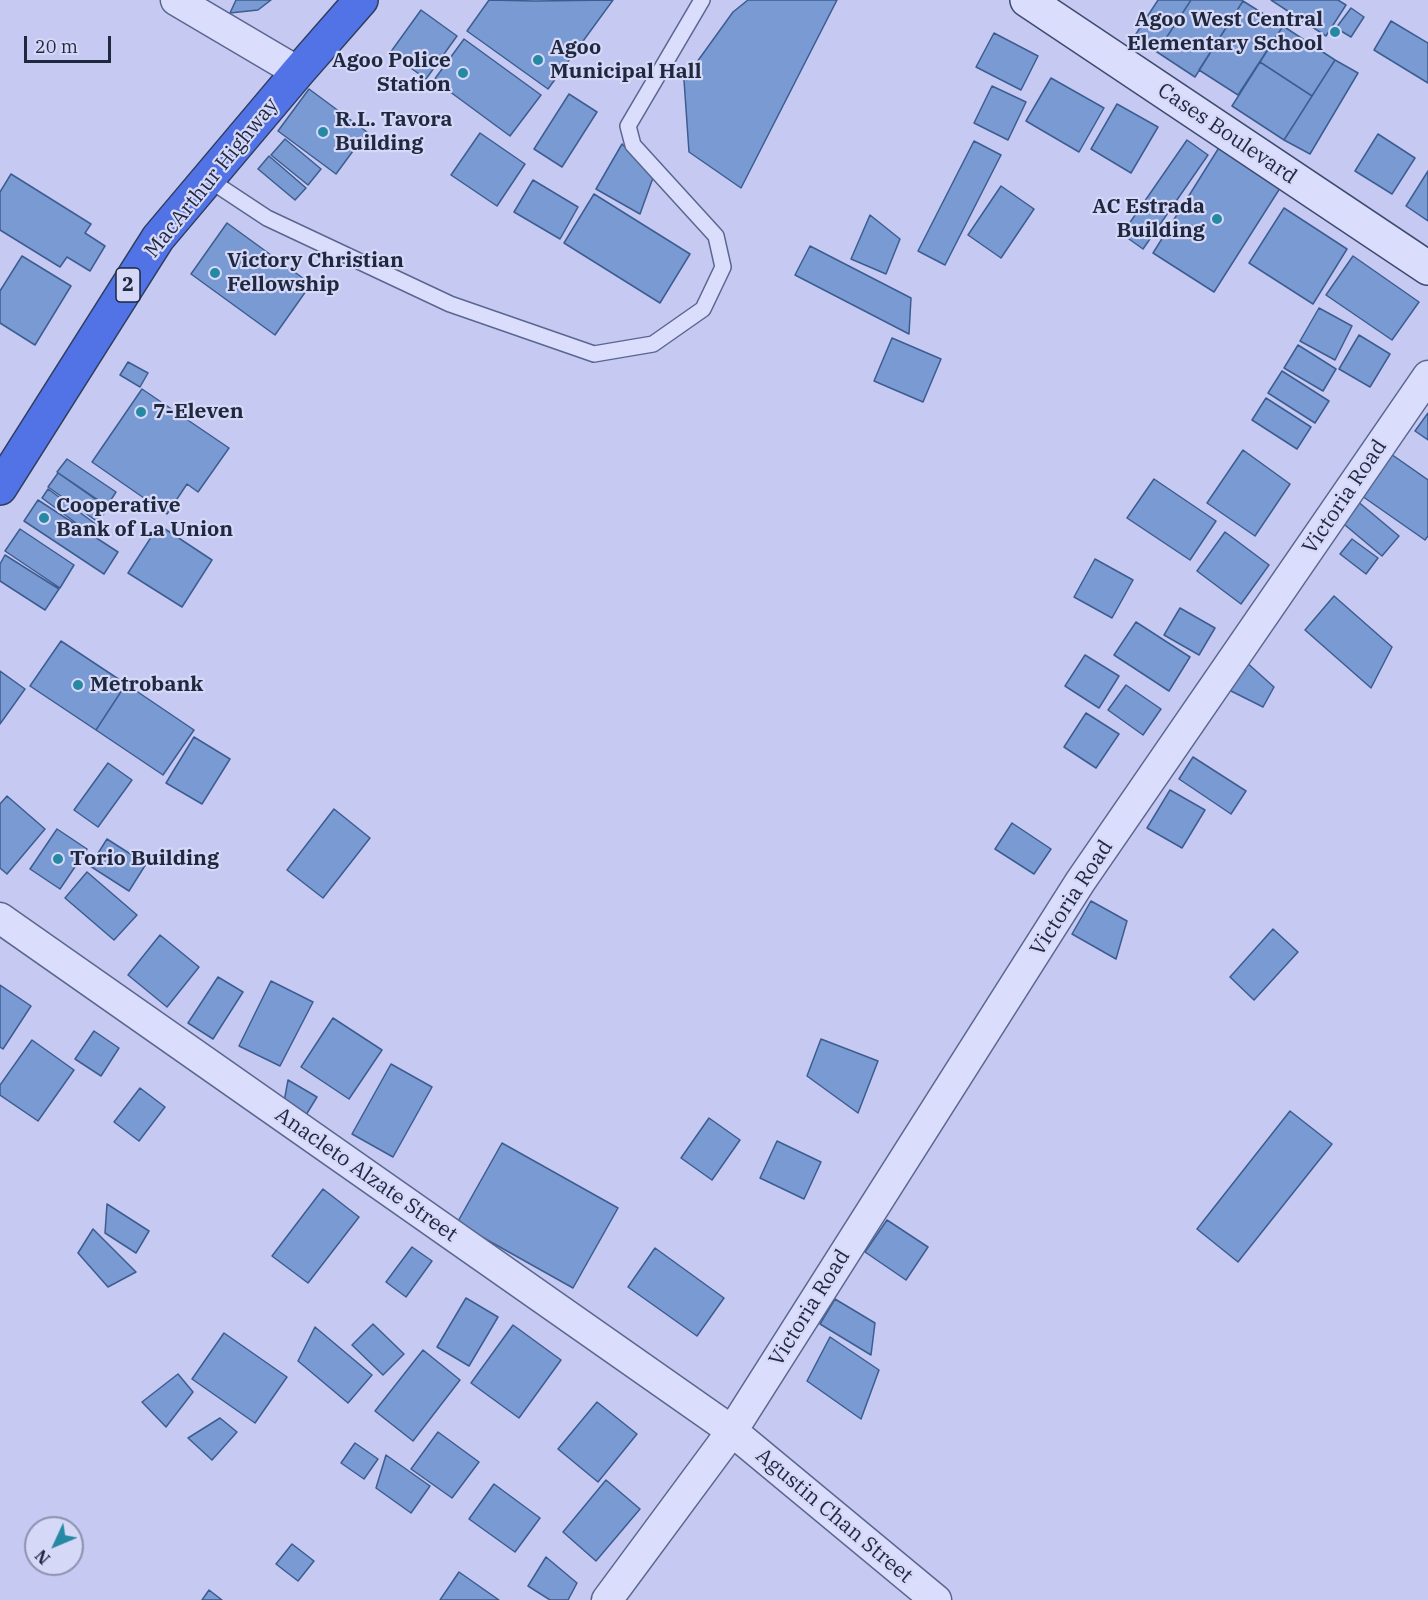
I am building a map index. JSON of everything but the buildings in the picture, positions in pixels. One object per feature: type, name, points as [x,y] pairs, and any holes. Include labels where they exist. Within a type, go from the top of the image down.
[{"type":"highway","name":"MacArthur Highway","points":[[0,488],[158,238],[361,0]]},
{"type":"street","points":[[176,0],[298,72]]},
{"type":"street","name":"Cases Boulevard","points":[[1027,0],[1428,268]]},
{"type":"street","name":"Victoria Road","points":[[607,1600],[732,1431],[1080,882],[1428,376]]},
{"type":"street","name":"Anacleto Alzate Street","points":[[0,918],[732,1431]]},
{"type":"street","name":"Agustin Chan Street","points":[[732,1431],[936,1600]]},
{"type":"lane","points":[[208,179],[267,218],[450,304],[594,354],[653,344],[703,309],[723,267],[716,236],[633,145],[628,126],[702,0]]},
{"type":"place","name":"Agoo West Central Elementary School","points":[[1335,32]]},
{"type":"place","name":"Agoo Municipal Hall","points":[[538,60]]},
{"type":"place","name":"Agoo Police Station","points":[[463,73]]},
{"type":"place","name":"R.L. Tavora Building","points":[[323,132]]},
{"type":"place","name":"AC Estrada Building","points":[[1217,219]]},
{"type":"place","name":"Victory Christian Fellowship","points":[[215,273]]},
{"type":"place","name":"7-Eleven","points":[[141,412]]},
{"type":"place","name":"Cooperative Bank of La Union","points":[[44,518]]},
{"type":"place","name":"Metrobank","points":[[78,685]]},
{"type":"place","name":"Torio Building","points":[[58,859]]}]
